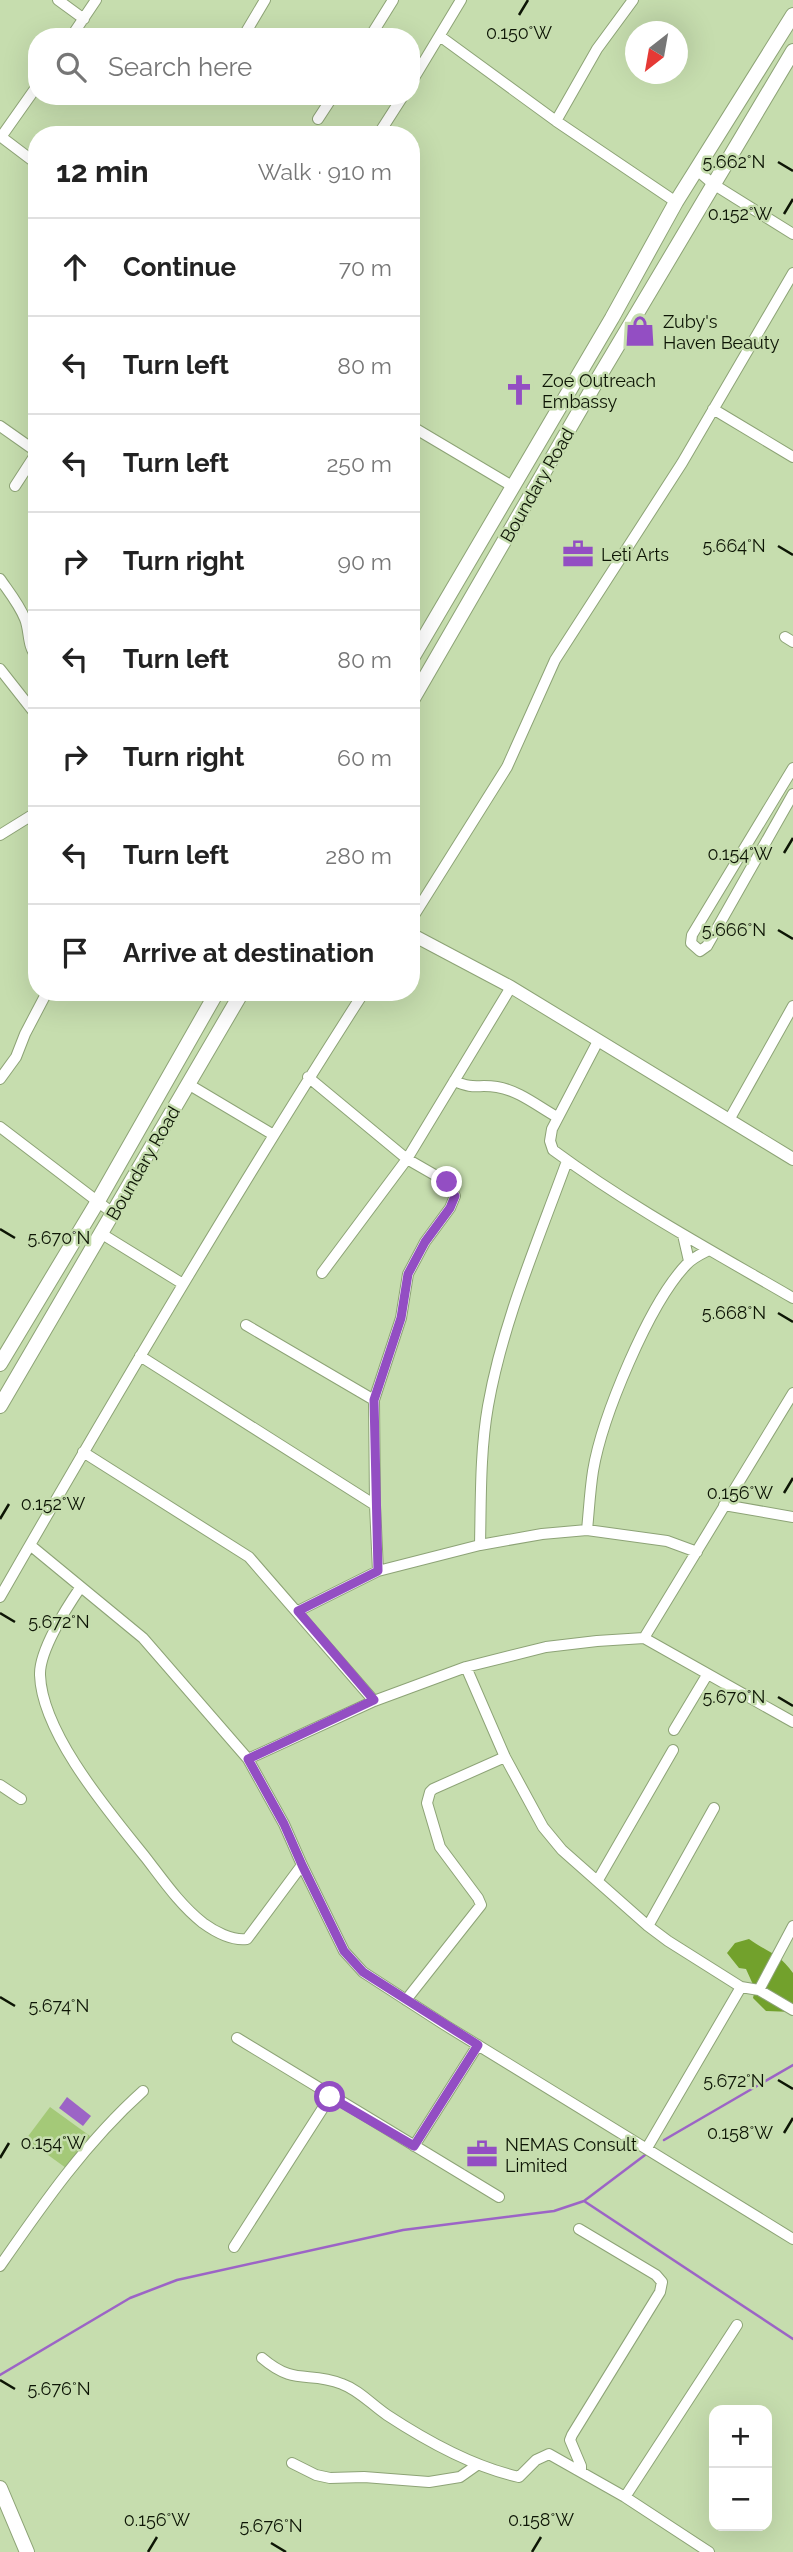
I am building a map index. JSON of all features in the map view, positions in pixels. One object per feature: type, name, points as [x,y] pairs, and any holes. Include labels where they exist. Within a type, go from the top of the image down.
[{"type":"main road","name":"Boundary Road","points":[[420,644],[612,318],[676,202],[793,15]]},
{"type":"main road","name":"Boundary Road","points":[[420,687],[793,51]]},
{"type":"main road","name":"Boundary Road","points":[[0,1364],[213,1001]]},
{"type":"main road","name":"Boundary Road","points":[[0,1406],[237,1001]]},
{"type":"main road","points":[[0,2488],[27,2552]]},
{"type":"street","points":[[58,0],[84,19]]},
{"type":"street","points":[[78,28],[96,0]]},
{"type":"street","points":[[248,28],[265,0]]},
{"type":"street","points":[[376,28],[393,0]]},
{"type":"street","points":[[420,69],[461,0]]},
{"type":"street","points":[[556,121],[597,49],[632,0]]},
{"type":"street","points":[[441,37],[556,121],[676,202]]},
{"type":"street","points":[[28,98],[1,136],[28,157]]},
{"type":"street","points":[[318,119],[327,105]]},
{"type":"street","points":[[384,126],[397,105]]},
{"type":"street","points":[[697,170],[713,184],[793,234]]},
{"type":"street","points":[[420,906],[507,767],[555,660],[651,513],[793,273]]},
{"type":"street","points":[[713,409],[793,457]]},
{"type":"street","points":[[0,426],[28,446]]},
{"type":"street","points":[[420,431],[512,486]]},
{"type":"street","points":[[15,486],[28,466]]},
{"type":"street","points":[[0,579],[14,598],[28,628]]},
{"type":"street","points":[[0,669],[28,705]]},
{"type":"street","points":[[793,768],[692,935],[691,943],[694,948],[700,951],[706,946],[793,794]]},
{"type":"street","points":[[0,835],[28,818]]},
{"type":"street","points":[[420,939],[511,987],[793,1159]]},
{"type":"street","points":[[322,1273],[407,1159],[511,987]]},
{"type":"street","points":[[0,1079],[16,1057],[42,1001]]},
{"type":"street","points":[[0,1597],[272,1135],[358,1001]]},
{"type":"street","points":[[729,1120],[793,1006]]},
{"type":"street","points":[[598,1041],[552,1129],[550,1141],[553,1150],[683,1235],[793,1298]]},
{"type":"street","points":[[308,1077],[407,1159],[447,1182],[455,1196],[408,1274],[401,1318],[374,1400],[378,1571]]},
{"type":"street","points":[[454,1081],[470,1088],[496,1087],[510,1091],[557,1117]]},
{"type":"street","points":[[188,1084],[272,1135]]},
{"type":"street","points":[[1,1130],[114,1214]]},
{"type":"street","points":[[480,1545],[482,1453],[497,1364],[520,1288],[567,1161]]},
{"type":"street","points":[[102,1234],[183,1284]]},
{"type":"street","points":[[683,1235],[689,1261]]},
{"type":"street","points":[[587,1530],[593,1470],[605,1423],[655,1311],[676,1276],[689,1261],[709,1250]]},
{"type":"street","points":[[246,1325],[374,1400]]},
{"type":"street","points":[[140,1356],[375,1505]]},
{"type":"street","points":[[644,1639],[724,1505],[788,1408],[793,1393]]},
{"type":"street","points":[[83,1452],[248,1557],[374,1700]]},
{"type":"street","points":[[724,1505],[793,1517]]},
{"type":"street","points":[[298,1611],[378,1571],[480,1545],[542,1534],[587,1530],[667,1541],[697,1552]]},
{"type":"street","points":[[30,1545],[142,1638],[248,1759],[284,1824],[344,1951],[363,1972],[793,2239]]},
{"type":"street","points":[[80,1588],[50,1641],[40,1666],[46,1707],[79,1771],[184,1907],[213,1930],[240,1940],[247,1939],[302,1865]]},
{"type":"street","points":[[248,1759],[374,1700],[466,1667],[545,1647],[644,1639],[793,1722]]},
{"type":"street","points":[[466,1667],[505,1757],[543,1828],[562,1850],[648,1926],[741,1987],[759,1990],[793,2010]]},
{"type":"street","points":[[674,1730],[707,1675]]},
{"type":"street","points":[[598,1880],[673,1750]]},
{"type":"street","points":[[406,2000],[481,1905],[437,1841],[427,1797],[433,1789],[505,1757]]},
{"type":"street","points":[[0,1786],[21,1799]]},
{"type":"street","points":[[648,1926],[715,1808]]},
{"type":"street","points":[[759,1990],[793,1926]]},
{"type":"street","points":[[647,2148],[741,1987]]},
{"type":"street","points":[[237,2038],[330,2097],[499,2197]]},
{"type":"street","points":[[414,2146],[478,2045]]},
{"type":"street","points":[[0,2266],[72,2166],[118,2114],[143,2091]]},
{"type":"street","points":[[234,2247],[330,2097]]},
{"type":"street","points":[[579,2229],[656,2275],[662,2282],[660,2292],[572,2435],[570,2440],[582,2466],[581,2472]]},
{"type":"street","points":[[625,2497],[737,2325]]},
{"type":"street","points":[[262,2358],[276,2371],[291,2377],[331,2380],[348,2386],[390,2417],[477,2465],[519,2477],[536,2460],[549,2454],[625,2497],[709,2552]]},
{"type":"street","points":[[292,2463],[316,2475],[330,2478],[364,2477],[429,2482],[460,2477],[477,2465]]},
{"type":"green space","points":[[749,1939],[778,1957],[793,1973],[793,2012],[766,2011],[753,1998],[755,1989],[746,1969],[739,1968],[727,1953],[735,1943]]},
{"type":"green space","points":[[50,2107],[90,2136],[66,2168],[26,2139]]},
{"type":"shaded area","points":[[67,2097],[91,2116],[83,2126],[59,2108]]},
{"type":"waterway","points":[[664,2140],[793,2065]]},
{"type":"waterway","points":[[0,2375],[130,2298],[177,2280],[403,2230],[554,2211],[584,2201],[645,2155]]},
{"type":"waterway","points":[[584,2201],[793,2339]]},
{"type":"place","name":"Zuby's Haven Beauty","points":[[640,331]]},
{"type":"place","name":"Zoe Outreach Embassy","points":[[519,390]]},
{"type":"place","name":"Leti Arts","points":[[578,554]]},
{"type":"place","name":"NEMAS Consult Limited","points":[[482,2154]]},
{"type":"route","points":[[330,2097],[414,2146],[478,2045],[363,1972],[352,1961],[344,1951],[284,1824],[248,1759],[374,1700],[298,1611],[378,1571],[374,1400],[401,1318],[408,1274],[455,1196],[447,1182]]}]
